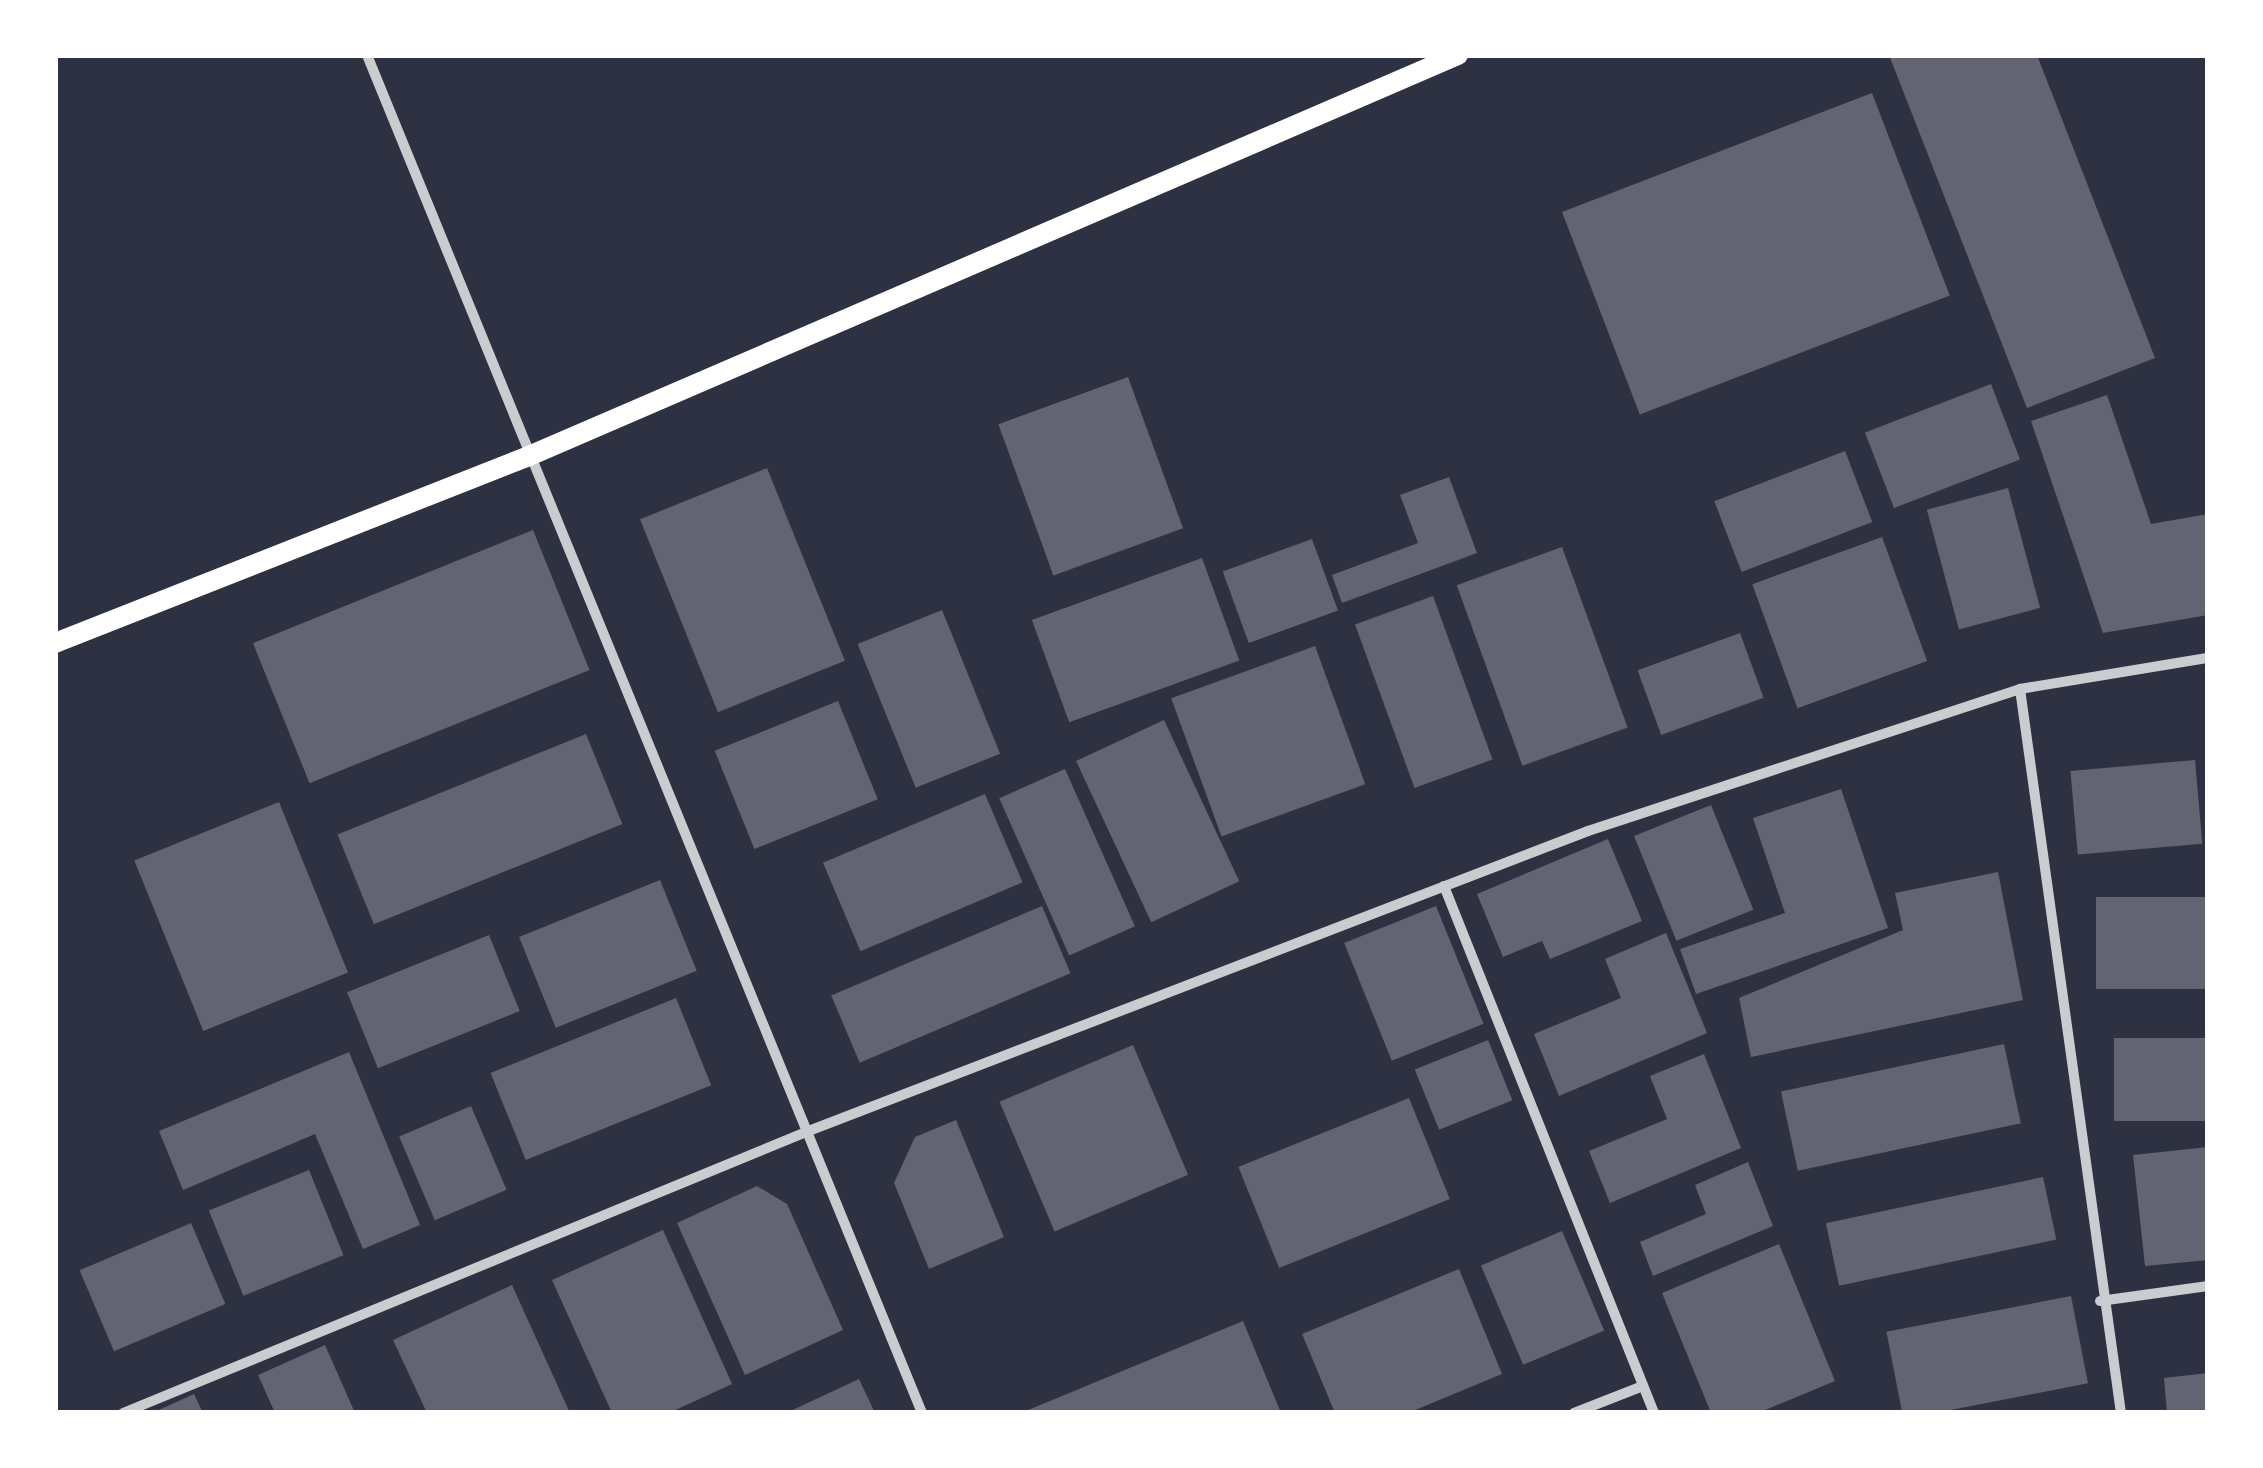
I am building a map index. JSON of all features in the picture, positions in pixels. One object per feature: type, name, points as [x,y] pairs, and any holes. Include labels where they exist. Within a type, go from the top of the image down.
[{"type":"main road","points":[[55,643],[528,456],[1458,55]]},
{"type":"street","points":[[367,55],[922,1413]]},
{"type":"street","points":[[124,1413],[806,1132],[1444,886],[2020,689],[2208,658]]},
{"type":"street","points":[[2020,689],[2100,1301],[2122,1413]]},
{"type":"street","points":[[1444,886],[1654,1413]]},
{"type":"street","points":[[2100,1301],[2208,1286]]},
{"type":"street","points":[[1574,1413],[1643,1386]]},
{"type":"building","points":[[1889,55],[2037,55],[2155,358],[2027,408]]},
{"type":"building","points":[[1872,93],[1950,296],[1640,415],[1562,212]]},
{"type":"building","points":[[1128,377],[1183,528],[1053,575],[998,424]]},
{"type":"building","points":[[1991,384],[2020,460],[1894,508],[1865,432]]},
{"type":"building","points":[[2107,395],[2151,524],[2208,514],[2208,615],[2103,633],[2031,421]]},
{"type":"building","points":[[1845,451],[1872,522],[1742,572],[1714,501]]},
{"type":"building","points":[[767,468],[845,661],[718,712],[640,519]]},
{"type":"building","points":[[1449,477],[1477,553],[1342,603],[1332,575],[1418,543],[1400,495]]},
{"type":"building","points":[[2008,488],[2040,608],[1959,630],[1927,510]]},
{"type":"building","points":[[533,530],[590,670],[310,783],[253,643]]},
{"type":"building","points":[[1882,537],[1927,661],[1797,708],[1752,584]]},
{"type":"building","points":[[1312,539],[1338,610],[1249,643],[1223,571]]},
{"type":"building","points":[[1562,547],[1628,727],[1522,766],[1457,585]]},
{"type":"building","points":[[1202,558],[1239,660],[1069,722],[1032,620]]},
{"type":"building","points":[[1433,596],[1493,760],[1415,788],[1355,624]]},
{"type":"building","points":[[942,610],[1000,754],[916,788],[858,644]]},
{"type":"building","points":[[1740,633],[1764,698],[1661,735],[1638,670]]},
{"type":"building","points":[[1315,646],[1365,784],[1222,836],[1171,698]]},
{"type":"building","points":[[838,701],[878,799],[754,849],[715,751]]},
{"type":"building","points":[[1164,720],[1239,881],[1151,922],[1076,761]]},
{"type":"building","points":[[586,734],[622,824],[374,924],[338,834]]},
{"type":"building","points":[[2195,760],[2202,844],[2078,855],[2070,771]]},
{"type":"building","points":[[1065,769],[1135,926],[1069,955],[999,798]]},
{"type":"building","points":[[1841,789],[1888,928],[1696,994],[1680,949],[1785,913],[1753,818]]},
{"type":"building","points":[[985,794],[1023,882],[861,951],[823,863]]},
{"type":"building","points":[[279,802],[348,973],[203,1031],[134,860]]},
{"type":"building","points":[[1711,805],[1753,910],[1676,941],[1634,836]]},
{"type":"building","points":[[1608,839],[1642,921],[1550,959],[1542,941],[1503,957],[1477,894]]},
{"type":"building","points":[[1998,872],[2023,1000],[1751,1057],[1739,998],[1903,930],[1895,893]]},
{"type":"building","points":[[660,880],[697,971],[556,1028],[519,937]]},
{"type":"building","points":[[2096,897],[2208,897],[2208,989],[2096,989]]},
{"type":"building","points":[[1042,906],[1071,973],[860,1063],[831,995]]},
{"type":"building","points":[[1436,906],[1484,1024],[1392,1061],[1344,943]]},
{"type":"building","points":[[1666,933],[1707,1033],[1559,1096],[1534,1034],[1621,998],[1605,959]]},
{"type":"building","points":[[489,935],[520,1011],[378,1068],[347,992]]},
{"type":"building","points":[[676,998],[711,1085],[526,1160],[491,1073]]},
{"type":"building","points":[[2114,1038],[2208,1038],[2208,1121],[2114,1121]]},
{"type":"building","points":[[1488,1040],[1512,1100],[1439,1130],[1415,1070]]},
{"type":"building","points":[[2004,1044],[2021,1123],[1798,1171],[1781,1091]]},
{"type":"building","points":[[1133,1045],[1188,1175],[1055,1231],[1000,1102]]},
{"type":"building","points":[[349,1052],[420,1225],[363,1249],[315,1134],[183,1190],[159,1131]]},
{"type":"building","points":[[1704,1054],[1741,1148],[1610,1203],[1589,1151],[1667,1119],[1650,1076]]},
{"type":"building","points":[[1409,1098],[1450,1199],[1279,1268],[1238,1167]]},
{"type":"building","points":[[471,1106],[507,1190],[435,1220],[399,1136]]},
{"type":"building","points":[[956,1120],[1004,1237],[929,1269],[894,1183],[915,1137]]},
{"type":"building","points":[[2208,1147],[2208,1260],[2145,1266],[2133,1155]]},
{"type":"building","points":[[1748,1162],[1773,1226],[1653,1276],[1640,1242],[1706,1214],[1695,1185]]},
{"type":"building","points":[[309,1170],[343,1255],[243,1296],[209,1210]]},
{"type":"building","points":[[2043,1177],[2056,1240],[1839,1286],[1826,1223]]},
{"type":"building","points":[[757,1186],[787,1204],[843,1330],[745,1375],[677,1223]]},
{"type":"building","points":[[191,1223],[225,1304],[114,1351],[80,1270]]},
{"type":"building","points":[[663,1230],[732,1384],[669,1413],[612,1413],[552,1280]]},
{"type":"building","points":[[1562,1231],[1604,1330],[1523,1365],[1481,1265]]},
{"type":"building","points":[[1779,1244],[1835,1381],[1758,1413],[1711,1413],[1662,1293]]},
{"type":"building","points":[[1459,1269],[1502,1374],[1408,1413],[1335,1413],[1302,1334]]},
{"type":"building","points":[[512,1285],[570,1413],[427,1413],[393,1340]]},
{"type":"building","points":[[2071,1296],[2088,1383],[1936,1413],[1902,1413],[1886,1332]]},
{"type":"building","points":[[1243,1321],[1281,1413],[1021,1413]]},
{"type":"building","points":[[325,1345],[355,1413],[275,1413],[258,1375]]},
{"type":"building","points":[[2208,1373],[2208,1413],[2167,1413],[2164,1378]]},
{"type":"building","points":[[859,1379],[875,1413],[786,1413]]},
{"type":"building","points":[[194,1394],[203,1413],[152,1413]]}]
